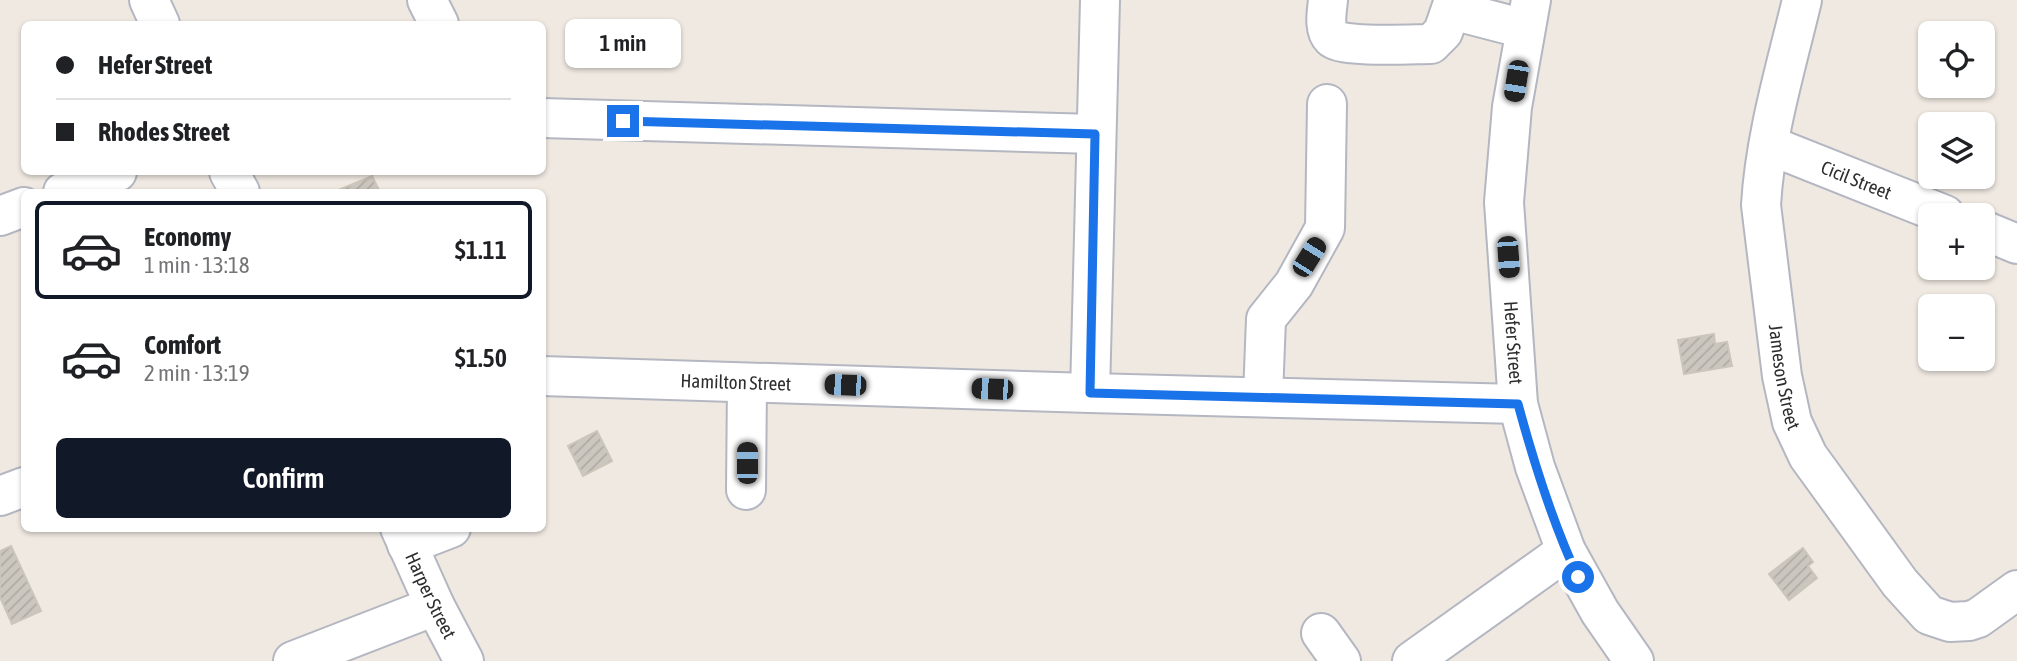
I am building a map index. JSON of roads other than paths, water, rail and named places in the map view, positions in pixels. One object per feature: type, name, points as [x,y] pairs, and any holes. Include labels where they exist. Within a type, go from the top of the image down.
[{"type":"street","points":[[149,0],[159,21]]},
{"type":"street","points":[[427,0],[438,21]]},
{"type":"street","points":[[1090,393],[1100,0]]},
{"type":"street","points":[[1328,0],[1327,27],[1330,36],[1338,42],[1353,44],[1431,44],[1443,32],[1453,5],[1528,15]]},
{"type":"street","name":"Jameson Street","points":[[1802,0],[1762,178],[1761,205],[1782,376],[1792,422],[1803,447],[1900,583],[1930,615],[1950,622],[1969,621],[1978,618],[2017,590]]},
{"type":"street","name":"Hefer Street","points":[[1528,15],[1512,107],[1504,202],[1518,404],[1535,467],[1566,551],[1600,612],[1634,661]]},
{"type":"street","points":[[1263,396],[1266,319],[1294,284],[1325,228],[1327,104]]},
{"type":"street","points":[[546,118],[1095,134]]},
{"type":"street","name":"Cicil Street","points":[[1769,145],[1918,204]]},
{"type":"street","points":[[71,189],[109,175]]},
{"type":"street","points":[[0,216],[21,208]]},
{"type":"street","points":[[1995,235],[2017,244]]},
{"type":"street","name":"Hamilton Street","points":[[546,376],[1518,404]]},
{"type":"street","points":[[746,490],[747,383]]},
{"type":"street","points":[[0,496],[21,488]]},
{"type":"street","points":[[403,537],[430,532]]},
{"type":"street","name":"Harper Street","points":[[403,537],[464,661]]},
{"type":"street","points":[[1412,661],[1566,551]]},
{"type":"street","points":[[293,661],[435,606]]}]
